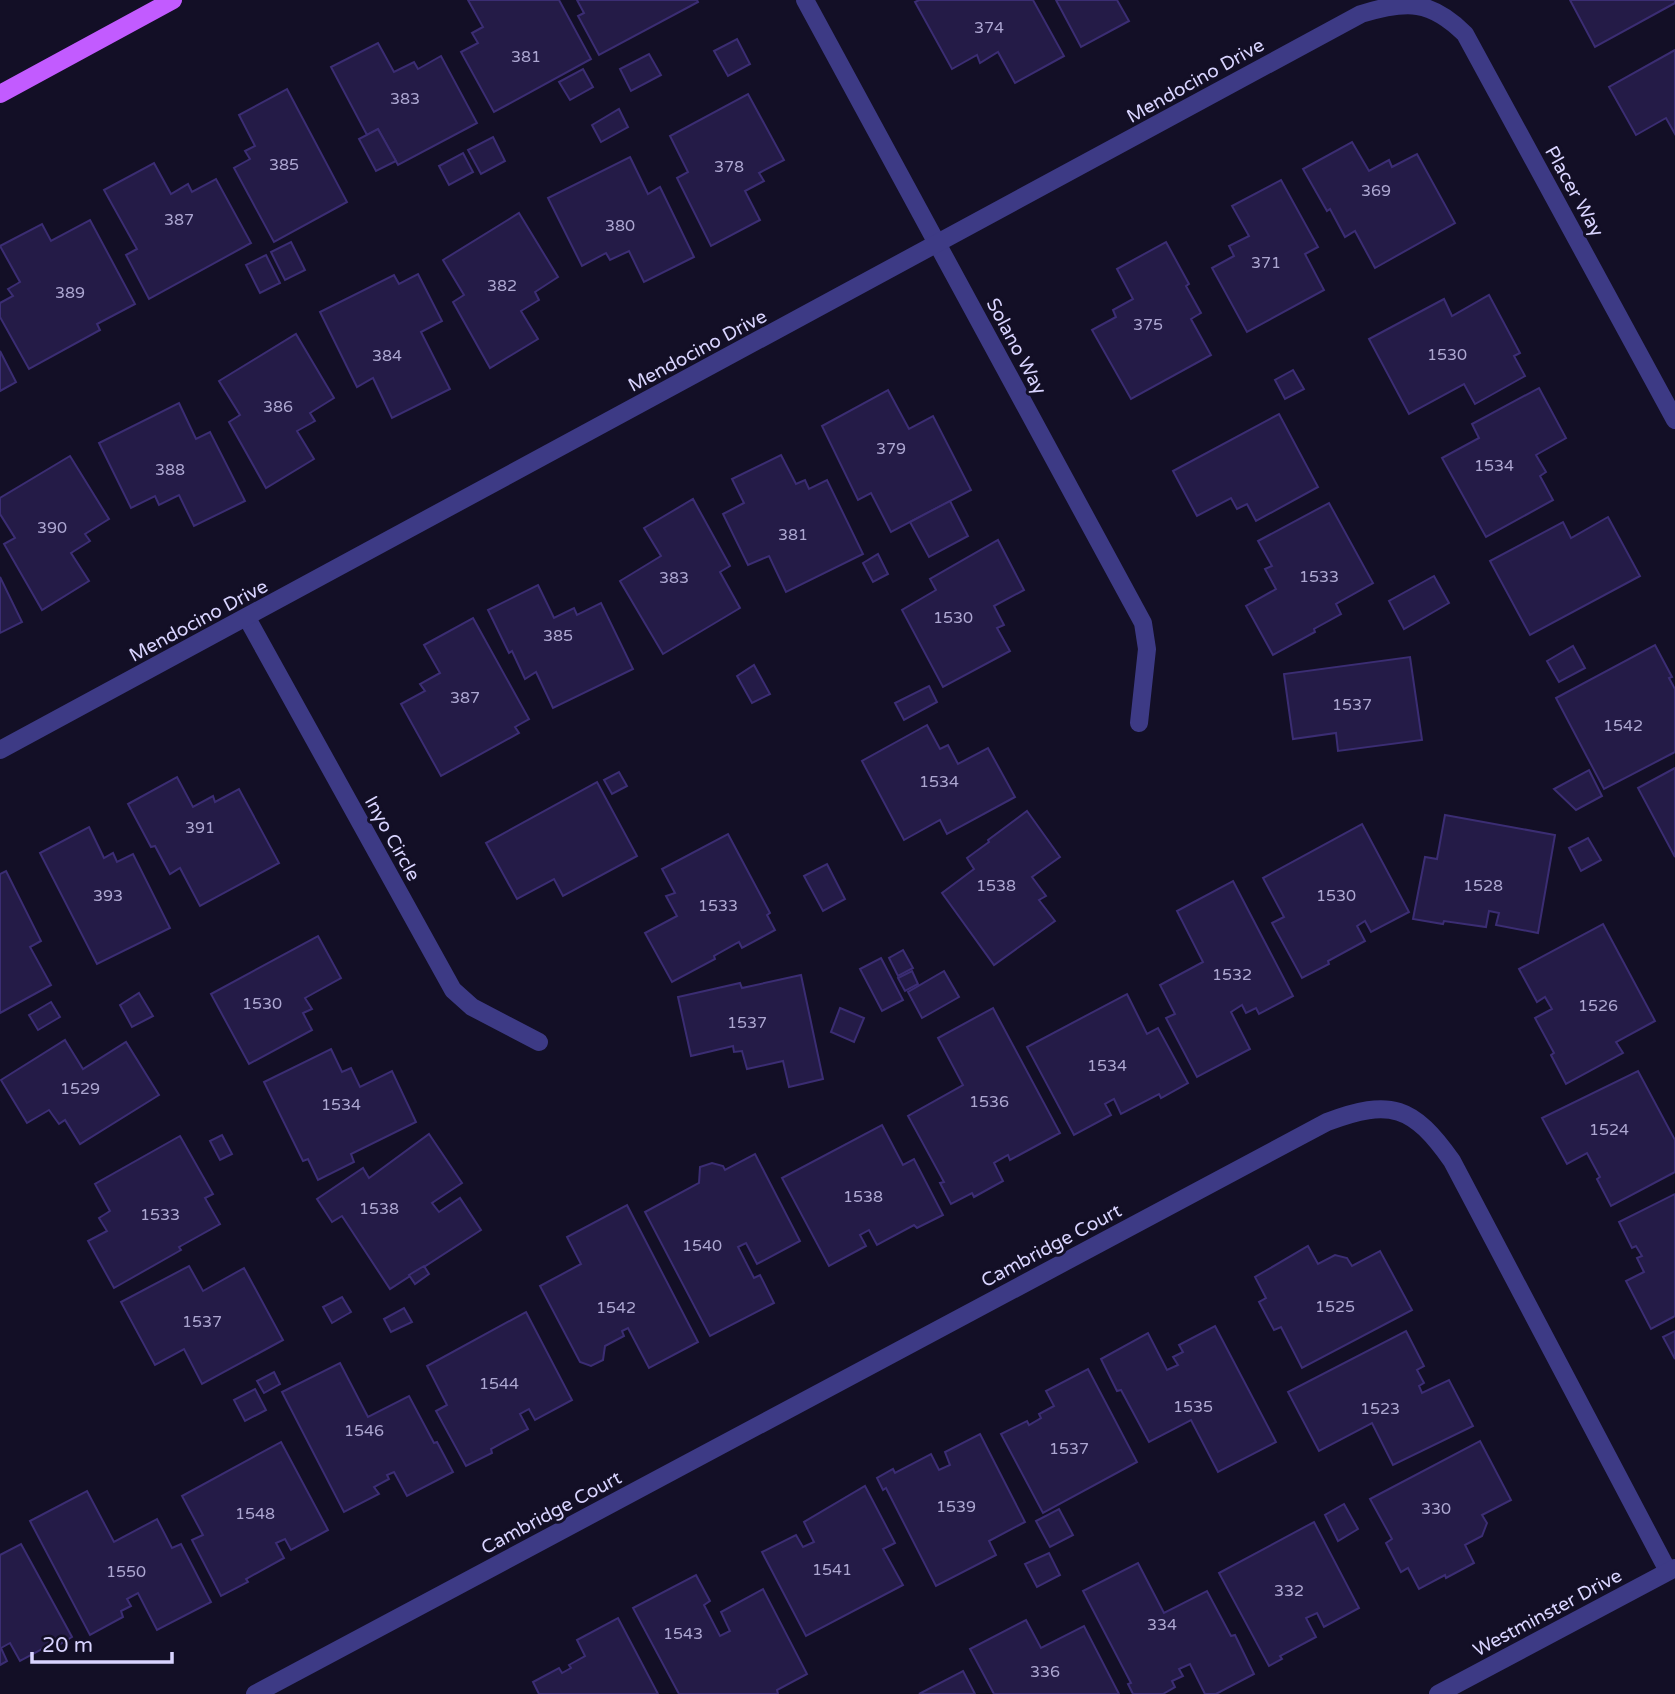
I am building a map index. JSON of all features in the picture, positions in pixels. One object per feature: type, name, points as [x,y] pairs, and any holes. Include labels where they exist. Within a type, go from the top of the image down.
[{"type":"main road","points":[[0,94],[173,0]]},
{"type":"street","name":"Solano Way","points":[[805,0],[1143,623],[1147,649],[1139,723]]},
{"type":"street","name":"Mendocino Drive","points":[[0,750],[1361,14],[1400,2],[1418,3]]},
{"type":"street","name":"Placer Way","points":[[1418,3],[1436,8],[1465,34],[1675,420]]},
{"type":"street","name":"Inyo Circle","points":[[247,618],[453,990],[472,1007],[539,1042]]},
{"type":"street","name":"Cambridge Court","points":[[255,1694],[1327,1122],[1356,1111],[1380,1108],[1398,1110],[1418,1120],[1435,1137],[1452,1161],[1672,1569]]},
{"type":"street","name":"Westminster Drive","points":[[1438,1694],[1672,1569]]},
{"type":"building","points":[[468,0],[559,0],[591,59],[494,112],[461,52],[478,43],[472,33],[483,27]]},
{"type":"building","points":[[577,0],[698,2],[599,55],[578,16],[584,13]]},
{"type":"building","points":[[1033,0],[1064,56],[1015,83],[998,52],[980,63],[977,55],[952,69],[915,2]]},
{"type":"building","points":[[1056,0],[1117,0],[1129,21],[1081,47]]},
{"type":"building","points":[[1570,0],[1675,0],[1675,3],[1595,47]]},
{"type":"building","points":[[737,39],[750,64],[728,76],[714,51]]},
{"type":"building","points":[[378,43],[394,72],[414,62],[418,69],[441,56],[477,123],[398,165],[378,129],[367,135],[331,67]]},
{"type":"building","points":[[1675,50],[1675,134],[1666,118],[1636,135],[1609,87]]},
{"type":"building","points":[[649,54],[661,75],[631,91],[620,69]]},
{"type":"building","points":[[583,69],[593,87],[570,100],[559,82]]},
{"type":"building","points":[[287,89],[347,202],[274,242],[234,168],[250,159],[245,151],[255,146],[239,115]]},
{"type":"building","points":[[748,94],[784,160],[759,173],[764,181],[745,191],[760,220],[711,246],[677,178],[688,172],[670,136]]},
{"type":"building","points":[[619,109],[628,127],[601,142],[592,125]]},
{"type":"building","points":[[378,129],[396,161],[376,171],[359,139]]},
{"type":"building","points":[[493,137],[505,161],[481,174],[468,150]]},
{"type":"building","points":[[1352,142],[1369,171],[1389,160],[1392,167],[1417,154],[1455,223],[1375,268],[1355,231],[1345,237],[1303,169]]},
{"type":"building","points":[[463,153],[473,172],[449,185],[439,166]]},
{"type":"building","points":[[630,157],[648,194],[660,187],[694,257],[644,282],[629,251],[610,260],[606,253],[582,266],[548,198]]},
{"type":"building","points":[[154,163],[171,194],[188,184],[192,192],[216,179],[251,243],[149,299],[126,255],[137,249],[104,190]]},
{"type":"building","points":[[1281,180],[1318,247],[1305,254],[1324,290],[1247,332],[1212,268],[1234,256],[1229,246],[1249,236],[1232,206]]},
{"type":"building","points":[[519,213],[558,277],[535,292],[539,300],[521,311],[538,339],[490,368],[453,302],[464,295],[443,260]]},
{"type":"building","points":[[90,220],[135,304],[97,324],[100,330],[29,369],[0,317],[0,303],[13,296],[8,289],[20,282],[0,246],[42,224],[51,241]]},
{"type":"building","points":[[291,242],[305,270],[285,280],[271,252]]},
{"type":"building","points":[[1166,242],[1201,313],[1191,319],[1211,355],[1131,399],[1092,330],[1116,317],[1113,310],[1133,299],[1117,269]]},
{"type":"building","points":[[266,255],[280,283],[260,293],[246,265]]},
{"type":"building","points":[[418,274],[442,321],[421,332],[450,389],[392,418],[373,378],[357,387],[320,312],[394,275],[399,284]]},
{"type":"building","points":[[1489,295],[1520,353],[1514,356],[1525,376],[1475,404],[1464,384],[1409,414],[1369,339],[1444,299],[1452,316]]},
{"type":"building","points":[[296,334],[334,398],[310,413],[315,421],[297,431],[314,459],[266,488],[229,422],[240,415],[219,381]]},
{"type":"building","points":[[0,351],[16,382],[0,391]]},
{"type":"building","points":[[1293,370],[1304,389],[1285,399],[1275,380]]},
{"type":"building","points":[[1539,388],[1566,438],[1536,455],[1546,472],[1540,476],[1553,500],[1486,537],[1442,458],[1479,438],[1472,424]]},
{"type":"building","points":[[888,390],[909,429],[933,416],[971,490],[891,532],[871,493],[858,500],[822,426]]},
{"type":"building","points":[[179,403],[196,439],[210,432],[245,501],[194,526],[179,495],[159,505],[155,496],[131,508],[99,443]]},
{"type":"building","points":[[1279,414],[1318,487],[1256,521],[1247,504],[1237,509],[1231,498],[1197,516],[1173,471]]},
{"type":"building","points":[[781,455],[796,484],[805,480],[809,489],[827,480],[863,554],[786,592],[769,556],[748,565],[723,514],[744,503],[732,479]]},
{"type":"building","points":[[70,456],[109,519],[85,534],[90,541],[71,553],[89,581],[42,610],[4,544],[15,538],[0,514],[0,498]]},
{"type":"building","points":[[693,499],[730,566],[720,572],[740,608],[663,654],[620,581],[661,556],[644,528]]},
{"type":"building","points":[[950,501],[968,536],[929,557],[910,522]]},
{"type":"building","points":[[1329,503],[1373,583],[1336,604],[1341,614],[1273,655],[1246,606],[1276,589],[1265,569],[1272,566],[1258,541]]},
{"type":"building","points":[[1608,517],[1640,576],[1530,635],[1490,561],[1563,522],[1571,538]]},
{"type":"building","points":[[998,540],[1024,590],[994,606],[1004,625],[997,628],[1010,651],[943,687],[902,610],[936,590],[930,579]]},
{"type":"building","points":[[878,554],[888,574],[873,582],[863,563]]},
{"type":"building","points":[[1434,576],[1449,603],[1404,629],[1389,601]]},
{"type":"building","points":[[0,577],[22,622],[0,633]]},
{"type":"building","points":[[538,585],[554,618],[574,608],[577,615],[601,603],[633,669],[553,708],[536,672],[525,679],[488,610]]},
{"type":"building","points":[[473,618],[529,719],[515,727],[519,733],[441,776],[401,704],[425,691],[420,684],[440,673],[424,645]]},
{"type":"building","points":[[1655,645],[1672,677],[1669,678],[1675,689],[1675,752],[1604,789],[1556,698]]},
{"type":"building","points":[[1573,646],[1585,668],[1559,682],[1547,661]]},
{"type":"building","points":[[1410,657],[1422,740],[1338,751],[1336,733],[1293,739],[1284,674]]},
{"type":"building","points":[[754,665],[770,694],[752,703],[737,676]]},
{"type":"building","points":[[929,686],[937,702],[904,720],[895,703]]},
{"type":"building","points":[[927,725],[940,749],[948,745],[958,764],[988,748],[1015,797],[947,834],[940,820],[904,840],[862,761]]},
{"type":"building","points":[[1675,768],[1675,857],[1638,788]]},
{"type":"building","points":[[1589,770],[1602,796],[1576,810],[1554,789]]},
{"type":"building","points":[[619,772],[627,786],[612,794],[604,780]]},
{"type":"building","points":[[177,777],[193,807],[213,796],[215,802],[239,789],[279,863],[200,906],[180,868],[170,874],[155,846],[151,847],[128,804]]},
{"type":"building","points":[[597,782],[637,856],[563,896],[554,879],[517,899],[486,843]]},
{"type":"building","points":[[1027,811],[1060,857],[1032,877],[1046,896],[1039,900],[1055,921],[994,965],[942,893],[974,869],[967,858]]},
{"type":"building","points":[[1445,815],[1555,835],[1538,933],[1496,925],[1499,913],[1489,911],[1486,927],[1413,919],[1425,857],[1437,859]]},
{"type":"building","points":[[1362,824],[1409,912],[1371,932],[1365,921],[1357,926],[1365,941],[1302,978],[1272,923],[1284,917],[1263,878]]},
{"type":"building","points":[[89,827],[104,858],[113,853],[117,862],[133,854],[170,928],[97,964],[40,853]]},
{"type":"building","points":[[728,834],[770,913],[767,915],[775,930],[742,948],[739,942],[714,956],[715,959],[672,982],[645,933],[677,916],[666,896],[675,893],[662,869]]},
{"type":"building","points":[[1588,838],[1601,860],[1581,871],[1569,848]]},
{"type":"building","points":[[827,864],[845,899],[823,911],[804,876]]},
{"type":"building","points":[[6,871],[41,941],[30,947],[51,985],[0,1013],[0,874]]},
{"type":"building","points":[[1233,881],[1293,996],[1259,1014],[1256,1008],[1246,1013],[1242,1005],[1231,1012],[1250,1049],[1197,1077],[1166,1018],[1175,1014],[1160,985],[1203,962],[1177,911]]},
{"type":"building","points":[[1603,924],[1655,1021],[1616,1042],[1623,1053],[1566,1084],[1551,1055],[1554,1053],[1535,1018],[1552,1009],[1545,997],[1537,1002],[1519,969]]},
{"type":"building","points":[[318,936],[341,978],[305,998],[312,1009],[303,1013],[312,1030],[249,1064],[211,994]]},
{"type":"building","points":[[903,950],[913,968],[898,976],[889,958]]},
{"type":"building","points":[[881,958],[903,1000],[882,1011],[860,969]]},
{"type":"building","points":[[912,971],[918,984],[905,991],[898,978]]},
{"type":"building","points":[[944,971],[959,997],[922,1018],[908,992]]},
{"type":"building","points":[[801,975],[823,1079],[789,1087],[783,1061],[747,1069],[742,1051],[734,1052],[733,1046],[691,1056],[678,997],[740,983],[742,988]]},
{"type":"building","points":[[139,993],[153,1016],[132,1027],[120,1005]]},
{"type":"building","points":[[1127,994],[1147,1034],[1158,1028],[1188,1083],[1161,1098],[1159,1094],[1121,1114],[1114,1099],[1105,1104],[1111,1115],[1074,1135],[1027,1047]]},
{"type":"building","points":[[51,1002],[60,1017],[38,1030],[29,1015]]},
{"type":"building","points":[[840,1008],[864,1018],[854,1042],[831,1032]]},
{"type":"building","points":[[993,1008],[1060,1133],[1010,1160],[1008,1155],[994,1163],[1003,1181],[974,1197],[972,1193],[951,1204],[940,1183],[944,1182],[908,1116],[963,1085],[938,1038]]},
{"type":"building","points":[[65,1040],[83,1069],[126,1042],[159,1095],[80,1144],[65,1120],[59,1124],[49,1110],[27,1123],[1,1080]]},
{"type":"building","points":[[331,1049],[342,1072],[351,1068],[360,1087],[392,1071],[416,1122],[351,1154],[354,1162],[318,1180],[308,1159],[303,1161],[264,1082]]},
{"type":"building","points":[[1638,1071],[1675,1140],[1675,1172],[1611,1206],[1587,1153],[1567,1164],[1542,1118]]},
{"type":"building","points":[[882,1125],[903,1165],[914,1159],[943,1215],[917,1228],[914,1225],[877,1245],[869,1230],[860,1235],[866,1246],[829,1266],[782,1178]]},
{"type":"building","points":[[429,1134],[462,1183],[432,1203],[439,1212],[460,1198],[481,1230],[390,1289],[342,1216],[332,1222],[317,1199],[363,1168],[369,1178]]},
{"type":"building","points":[[222,1135],[232,1154],[220,1160],[210,1141]]},
{"type":"building","points":[[180,1136],[213,1194],[205,1198],[220,1224],[114,1288],[88,1241],[107,1231],[99,1218],[110,1211],[95,1184]]},
{"type":"building","points":[[755,1154],[800,1241],[757,1264],[746,1243],[738,1247],[754,1278],[760,1275],[774,1303],[710,1336],[645,1212],[699,1183],[700,1167],[712,1163],[723,1166],[725,1170]]},
{"type":"building","points":[[1675,1194],[1675,1316],[1651,1329],[1626,1281],[1644,1272],[1637,1258],[1642,1256],[1636,1246],[1632,1248],[1619,1222]]},
{"type":"building","points":[[627,1205],[698,1342],[649,1368],[628,1328],[622,1331],[624,1336],[605,1346],[603,1360],[591,1366],[580,1362],[540,1286],[581,1264],[567,1237]]},
{"type":"building","points":[[1308,1246],[1318,1264],[1335,1255],[1347,1258],[1352,1266],[1380,1251],[1412,1310],[1302,1368],[1281,1327],[1274,1330],[1259,1302],[1266,1298],[1255,1277]]},
{"type":"building","points":[[189,1266],[203,1291],[244,1268],[283,1340],[202,1384],[184,1349],[155,1365],[121,1302]]},
{"type":"building","points":[[424,1266],[429,1274],[415,1284],[409,1275]]},
{"type":"building","points":[[342,1297],[351,1312],[332,1323],[323,1307]]},
{"type":"building","points":[[404,1308],[412,1322],[391,1332],[384,1319]]},
{"type":"building","points":[[526,1312],[572,1400],[535,1420],[529,1409],[520,1414],[528,1429],[491,1449],[492,1453],[466,1466],[436,1411],[447,1405],[427,1366]]},
{"type":"building","points":[[1215,1326],[1276,1442],[1218,1472],[1191,1420],[1149,1442],[1121,1390],[1117,1391],[1101,1359],[1148,1333],[1167,1370],[1178,1365],[1173,1357],[1183,1352],[1179,1345]]},
{"type":"building","points":[[1406,1331],[1424,1366],[1417,1370],[1424,1383],[1419,1386],[1422,1393],[1449,1380],[1473,1426],[1393,1465],[1372,1423],[1319,1451],[1288,1392]]},
{"type":"building","points":[[1675,1331],[1675,1359],[1663,1337]]},
{"type":"building","points":[[340,1363],[368,1417],[409,1396],[453,1472],[407,1496],[394,1472],[387,1475],[389,1479],[374,1487],[379,1494],[344,1512],[282,1392]]},
{"type":"building","points":[[1088,1369],[1137,1462],[1043,1513],[1001,1434],[1027,1421],[1029,1425],[1041,1418],[1039,1414],[1054,1406],[1046,1391]]},
{"type":"building","points":[[274,1372],[280,1384],[264,1393],[257,1381]]},
{"type":"building","points":[[255,1389],[266,1410],[245,1421],[234,1400]]},
{"type":"building","points":[[980,1434],[1025,1522],[989,1541],[996,1555],[936,1586],[886,1488],[883,1490],[877,1478],[893,1469],[895,1473],[931,1454],[939,1470],[950,1465],[945,1452]]},
{"type":"building","points":[[1480,1441],[1511,1500],[1482,1515],[1487,1523],[1482,1536],[1465,1545],[1474,1563],[1419,1589],[1408,1568],[1401,1572],[1386,1543],[1392,1539],[1370,1499]]},
{"type":"building","points":[[281,1442],[328,1530],[291,1550],[285,1539],[276,1543],[284,1558],[221,1596],[192,1540],[203,1535],[182,1496]]},
{"type":"building","points":[[865,1486],[895,1543],[883,1549],[903,1585],[806,1636],[762,1552],[796,1535],[803,1547],[814,1542],[804,1522]]},
{"type":"building","points":[[87,1491],[114,1542],[157,1519],[172,1548],[181,1544],[211,1602],[157,1630],[138,1593],[127,1599],[131,1606],[121,1611],[123,1617],[90,1635],[30,1521]]},
{"type":"building","points":[[1344,1504],[1358,1529],[1338,1541],[1325,1515]]},
{"type":"building","points":[[1059,1509],[1073,1535],[1050,1547],[1036,1521]]},
{"type":"building","points":[[1314,1522],[1359,1608],[1324,1627],[1317,1613],[1306,1618],[1316,1637],[1280,1656],[1282,1659],[1269,1666],[1219,1573]]},
{"type":"building","points":[[21,1544],[72,1637],[57,1646],[55,1642],[20,1661],[10,1643],[1,1648],[7,1661],[0,1665],[0,1555]]},
{"type":"building","points":[[1049,1553],[1060,1575],[1037,1587],[1025,1564]]},
{"type":"building","points":[[1138,1563],[1164,1613],[1207,1591],[1231,1636],[1235,1635],[1254,1674],[1216,1694],[1205,1694],[1190,1664],[1179,1669],[1183,1676],[1172,1681],[1175,1687],[1163,1694],[1133,1694],[1128,1684],[1131,1683],[1083,1591]]},
{"type":"building","points":[[696,1575],[710,1601],[704,1605],[720,1636],[730,1631],[721,1612],[763,1589],[807,1674],[777,1690],[778,1694],[679,1694],[633,1608]]},
{"type":"building","points":[[618,1618],[658,1694],[539,1694],[533,1682],[559,1668],[562,1673],[571,1668],[569,1665],[585,1656],[577,1640]]},
{"type":"building","points":[[1026,1620],[1041,1648],[1084,1626],[1119,1694],[994,1694],[970,1649]]},
{"type":"building","points":[[963,1671],[975,1694],[919,1694]]}]
